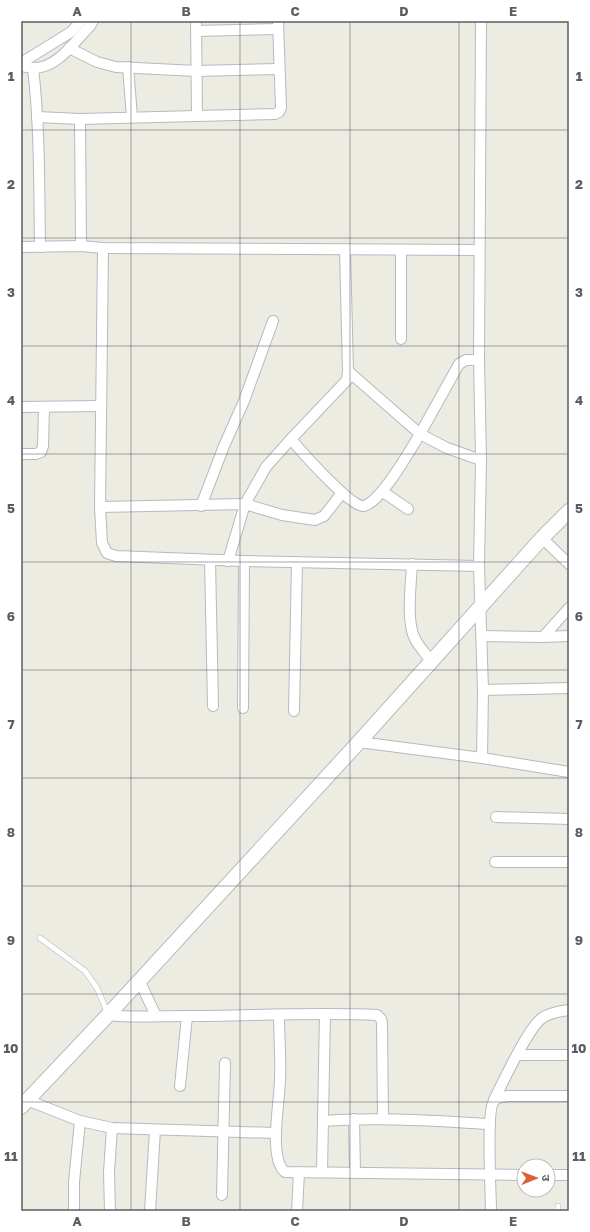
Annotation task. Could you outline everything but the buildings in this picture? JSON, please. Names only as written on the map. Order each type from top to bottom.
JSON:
[{"type":"street","points":[[21,64],[70,32],[81,21]]},
{"type":"street","points":[[21,64],[33,68],[40,68],[50,65],[69,48],[93,21]]},
{"type":"street","points":[[481,21],[479,250],[481,460],[479,566],[483,690],[482,758]]},
{"type":"street","points":[[37,117],[80,118],[197,116],[275,114],[279,112],[281,108],[278,25],[196,26],[197,116]]},
{"type":"street","points":[[69,48],[96,62],[106,65],[197,71],[279,69]]},
{"type":"street","points":[[128,67],[132,117]]},
{"type":"street","points":[[33,68],[37,117],[40,247]]},
{"type":"street","points":[[80,118],[81,246]]},
{"type":"street","points":[[21,247],[81,246],[103,248],[479,250]]},
{"type":"street","points":[[103,248],[100,507],[102,543],[107,553],[116,556],[228,561],[479,566]]},
{"type":"street","points":[[228,561],[245,504],[266,467],[344,384],[348,376],[345,250]]},
{"type":"street","points":[[401,250],[401,339]]},
{"type":"street","points":[[202,506],[224,446],[244,401],[273,321]]},
{"type":"street","points":[[291,439],[342,493],[356,504],[364,506],[373,501],[383,492],[420,434],[459,364],[466,360],[479,360]]},
{"type":"street","points":[[348,371],[420,434],[447,448],[481,460]]},
{"type":"street","points":[[21,407],[101,406]]},
{"type":"street","points":[[21,454],[36,454],[41,452],[43,446],[44,407]]},
{"type":"street","points":[[383,492],[408,509]]},
{"type":"street","points":[[100,507],[245,504],[282,514],[315,520],[324,516],[342,493]]},
{"type":"street","points":[[276,1133],[112,1128],[80,1121],[24,1104],[108,1015],[359,742],[542,538],[569,511]]},
{"type":"street","points":[[542,538],[569,564]]},
{"type":"street","points":[[210,560],[213,706]]},
{"type":"street","points":[[243,708],[244,561]]},
{"type":"street","points":[[294,711],[297,562]]},
{"type":"street","points":[[412,564],[410,618],[412,630],[415,639],[431,661]]},
{"type":"street","points":[[544,637],[569,608]]},
{"type":"street","points":[[482,636],[569,636]]},
{"type":"street","points":[[483,690],[569,688]]},
{"type":"street","points":[[359,742],[482,758],[569,772]]},
{"type":"street","points":[[496,817],[569,819]]},
{"type":"street","points":[[495,862],[569,862]]},
{"type":"street","points":[[139,980],[156,1016]]},
{"type":"street","points":[[491,1211],[490,1124],[494,1100],[528,1036],[541,1019],[549,1014],[569,1010]]},
{"type":"street","points":[[322,1172],[325,1014]]},
{"type":"street","points":[[108,1015],[376,1015],[381,1019],[383,1118]]},
{"type":"street","points":[[279,1015],[280,1081],[276,1133],[279,1165],[285,1172],[516,1175]]},
{"type":"street","points":[[180,1086],[187,1016]]},
{"type":"street","points":[[518,1055],[569,1055]]},
{"type":"street","points":[[222,1195],[225,1063]]},
{"type":"street","points":[[494,1100],[508,1096],[569,1096]]},
{"type":"street","points":[[323,1121],[383,1118],[490,1124]]},
{"type":"street","points":[[354,1119],[355,1172]]},
{"type":"street","points":[[74,1211],[74,1182],[80,1121]]},
{"type":"street","points":[[110,1211],[109,1172],[112,1128]]},
{"type":"street","points":[[150,1211],[155,1130]]},
{"type":"street","points":[[297,1211],[299,1172]]},
{"type":"street","points":[[556,1175],[569,1175]]},
{"type":"lane","points":[[40,938],[85,971],[97,988],[108,1015]]}]
